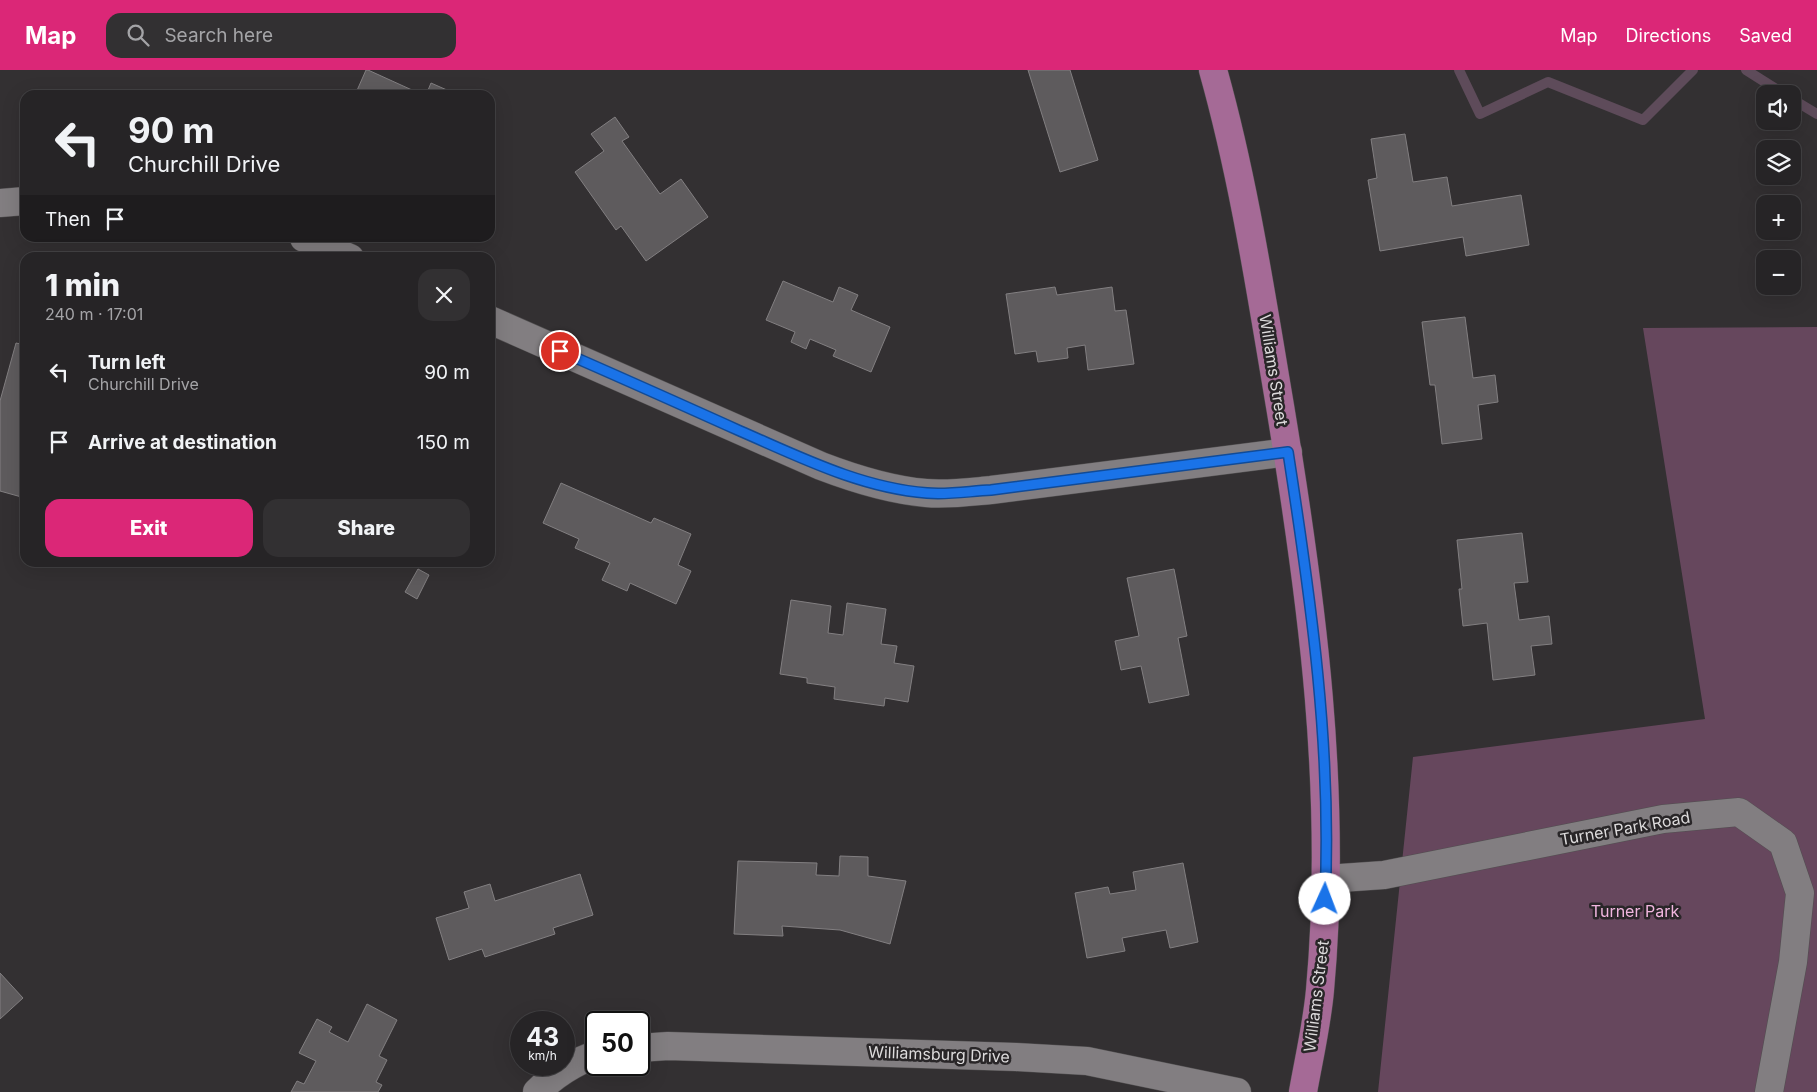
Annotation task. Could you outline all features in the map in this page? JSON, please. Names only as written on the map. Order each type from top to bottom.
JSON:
[{"type":"main road","name":"Williams Street","points":[[1212,70],[1243,200],[1263,300],[1311,609],[1322,716],[1325,770],[1326,879],[1320,992],[1303,1092]]},
{"type":"street","points":[[0,203],[20,201]]},
{"type":"street","points":[[313,242],[336,252]]},
{"type":"street","points":[[495,322],[821,466],[871,482],[908,490],[927,493],[948,493],[991,490],[1288,452]]},
{"type":"street","name":"Turner Park Road","points":[[1326,879],[1384,875],[1663,818],[1739,812],[1782,843],[1800,893],[1794,962],[1769,1092]]},
{"type":"street","name":"Williamsburg Drive","points":[[650,1047],[668,1046],[1006,1056],[1087,1061],[1236,1092]]},
{"type":"street","points":[[537,1092],[556,1076],[585,1060]]},
{"type":"green space","name":"Turner Park","points":[[1817,327],[1817,1092],[1378,1092],[1413,757],[1705,719],[1643,328]]},
{"type":"building","points":[[366,70],[368,70],[412,90],[357,90]]},
{"type":"building","points":[[1028,70],[1070,70],[1098,160],[1060,172]]},
{"type":"building","points":[[431,83],[447,90],[428,90]]},
{"type":"building","points":[[615,117],[629,137],[622,141],[660,194],[681,179],[708,217],[646,261],[621,226],[616,230],[575,172],[604,151],[591,134]]},
{"type":"building","points":[[1405,134],[1413,182],[1447,177],[1452,206],[1521,195],[1529,245],[1466,256],[1463,237],[1380,251],[1368,180],[1377,178],[1371,139]]},
{"type":"building","points":[[783,281],[833,302],[839,287],[858,295],[851,310],[890,327],[871,372],[833,356],[836,350],[810,339],[806,349],[791,342],[795,332],[766,320]]},
{"type":"building","points":[[1055,287],[1057,295],[1112,287],[1115,311],[1126,310],[1134,364],[1088,370],[1085,345],[1067,348],[1068,358],[1038,362],[1036,351],[1015,354],[1006,294]]},
{"type":"building","points":[[1465,317],[1473,378],[1495,375],[1498,402],[1478,405],[1482,439],[1442,444],[1435,385],[1430,385],[1422,322]]},
{"type":"building","points":[[16,343],[20,344],[20,497],[0,491],[0,401]]},
{"type":"building","points":[[561,483],[651,523],[654,518],[691,534],[678,565],[691,571],[676,604],[630,583],[627,591],[602,580],[610,563],[575,548],[579,539],[543,523]]},
{"type":"building","points":[[1522,533],[1528,582],[1514,583],[1519,620],[1549,616],[1552,644],[1531,646],[1535,675],[1493,680],[1487,623],[1463,626],[1459,589],[1462,589],[1457,540]]},
{"type":"building","points":[[418,569],[429,575],[417,599],[405,592]]},
{"type":"building","points":[[1174,569],[1187,636],[1178,638],[1189,695],[1149,703],[1141,666],[1121,670],[1115,641],[1139,636],[1127,578]]},
{"type":"building","points":[[791,600],[831,606],[828,633],[843,635],[847,603],[886,609],[881,644],[897,646],[894,663],[914,666],[908,702],[885,698],[884,706],[834,699],[835,687],[807,683],[807,678],[780,674]]},
{"type":"building","points":[[840,856],[868,857],[868,876],[906,881],[890,944],[840,930],[782,926],[783,936],[734,934],[738,861],[817,863],[816,875],[839,876]]},
{"type":"building","points":[[1183,863],[1198,942],[1170,948],[1166,930],[1122,938],[1125,951],[1087,958],[1075,893],[1108,887],[1110,894],[1136,890],[1133,872]]},
{"type":"building","points":[[580,874],[593,915],[553,928],[555,934],[485,957],[482,949],[449,960],[436,918],[469,908],[464,892],[490,884],[495,901]]},
{"type":"building","points":[[0,973],[23,998],[0,1019]]},
{"type":"building","points":[[367,1004],[397,1020],[379,1056],[387,1060],[376,1082],[382,1085],[378,1092],[291,1092],[297,1081],[304,1084],[316,1061],[299,1053],[317,1019],[332,1027],[329,1032],[348,1042]]},
{"type":"waterway","points":[[1459,70],[1480,114],[1548,82],[1643,120],[1693,70]]},
{"type":"waterway","points":[[1746,70],[1770,85]]},
{"type":"waterway","points":[[1801,104],[1817,114]]},
{"type":"route","points":[[560,351],[821,466],[854,478],[889,487],[927,493],[991,490],[1288,452],[1311,609],[1322,716],[1325,770],[1325,899]]}]
